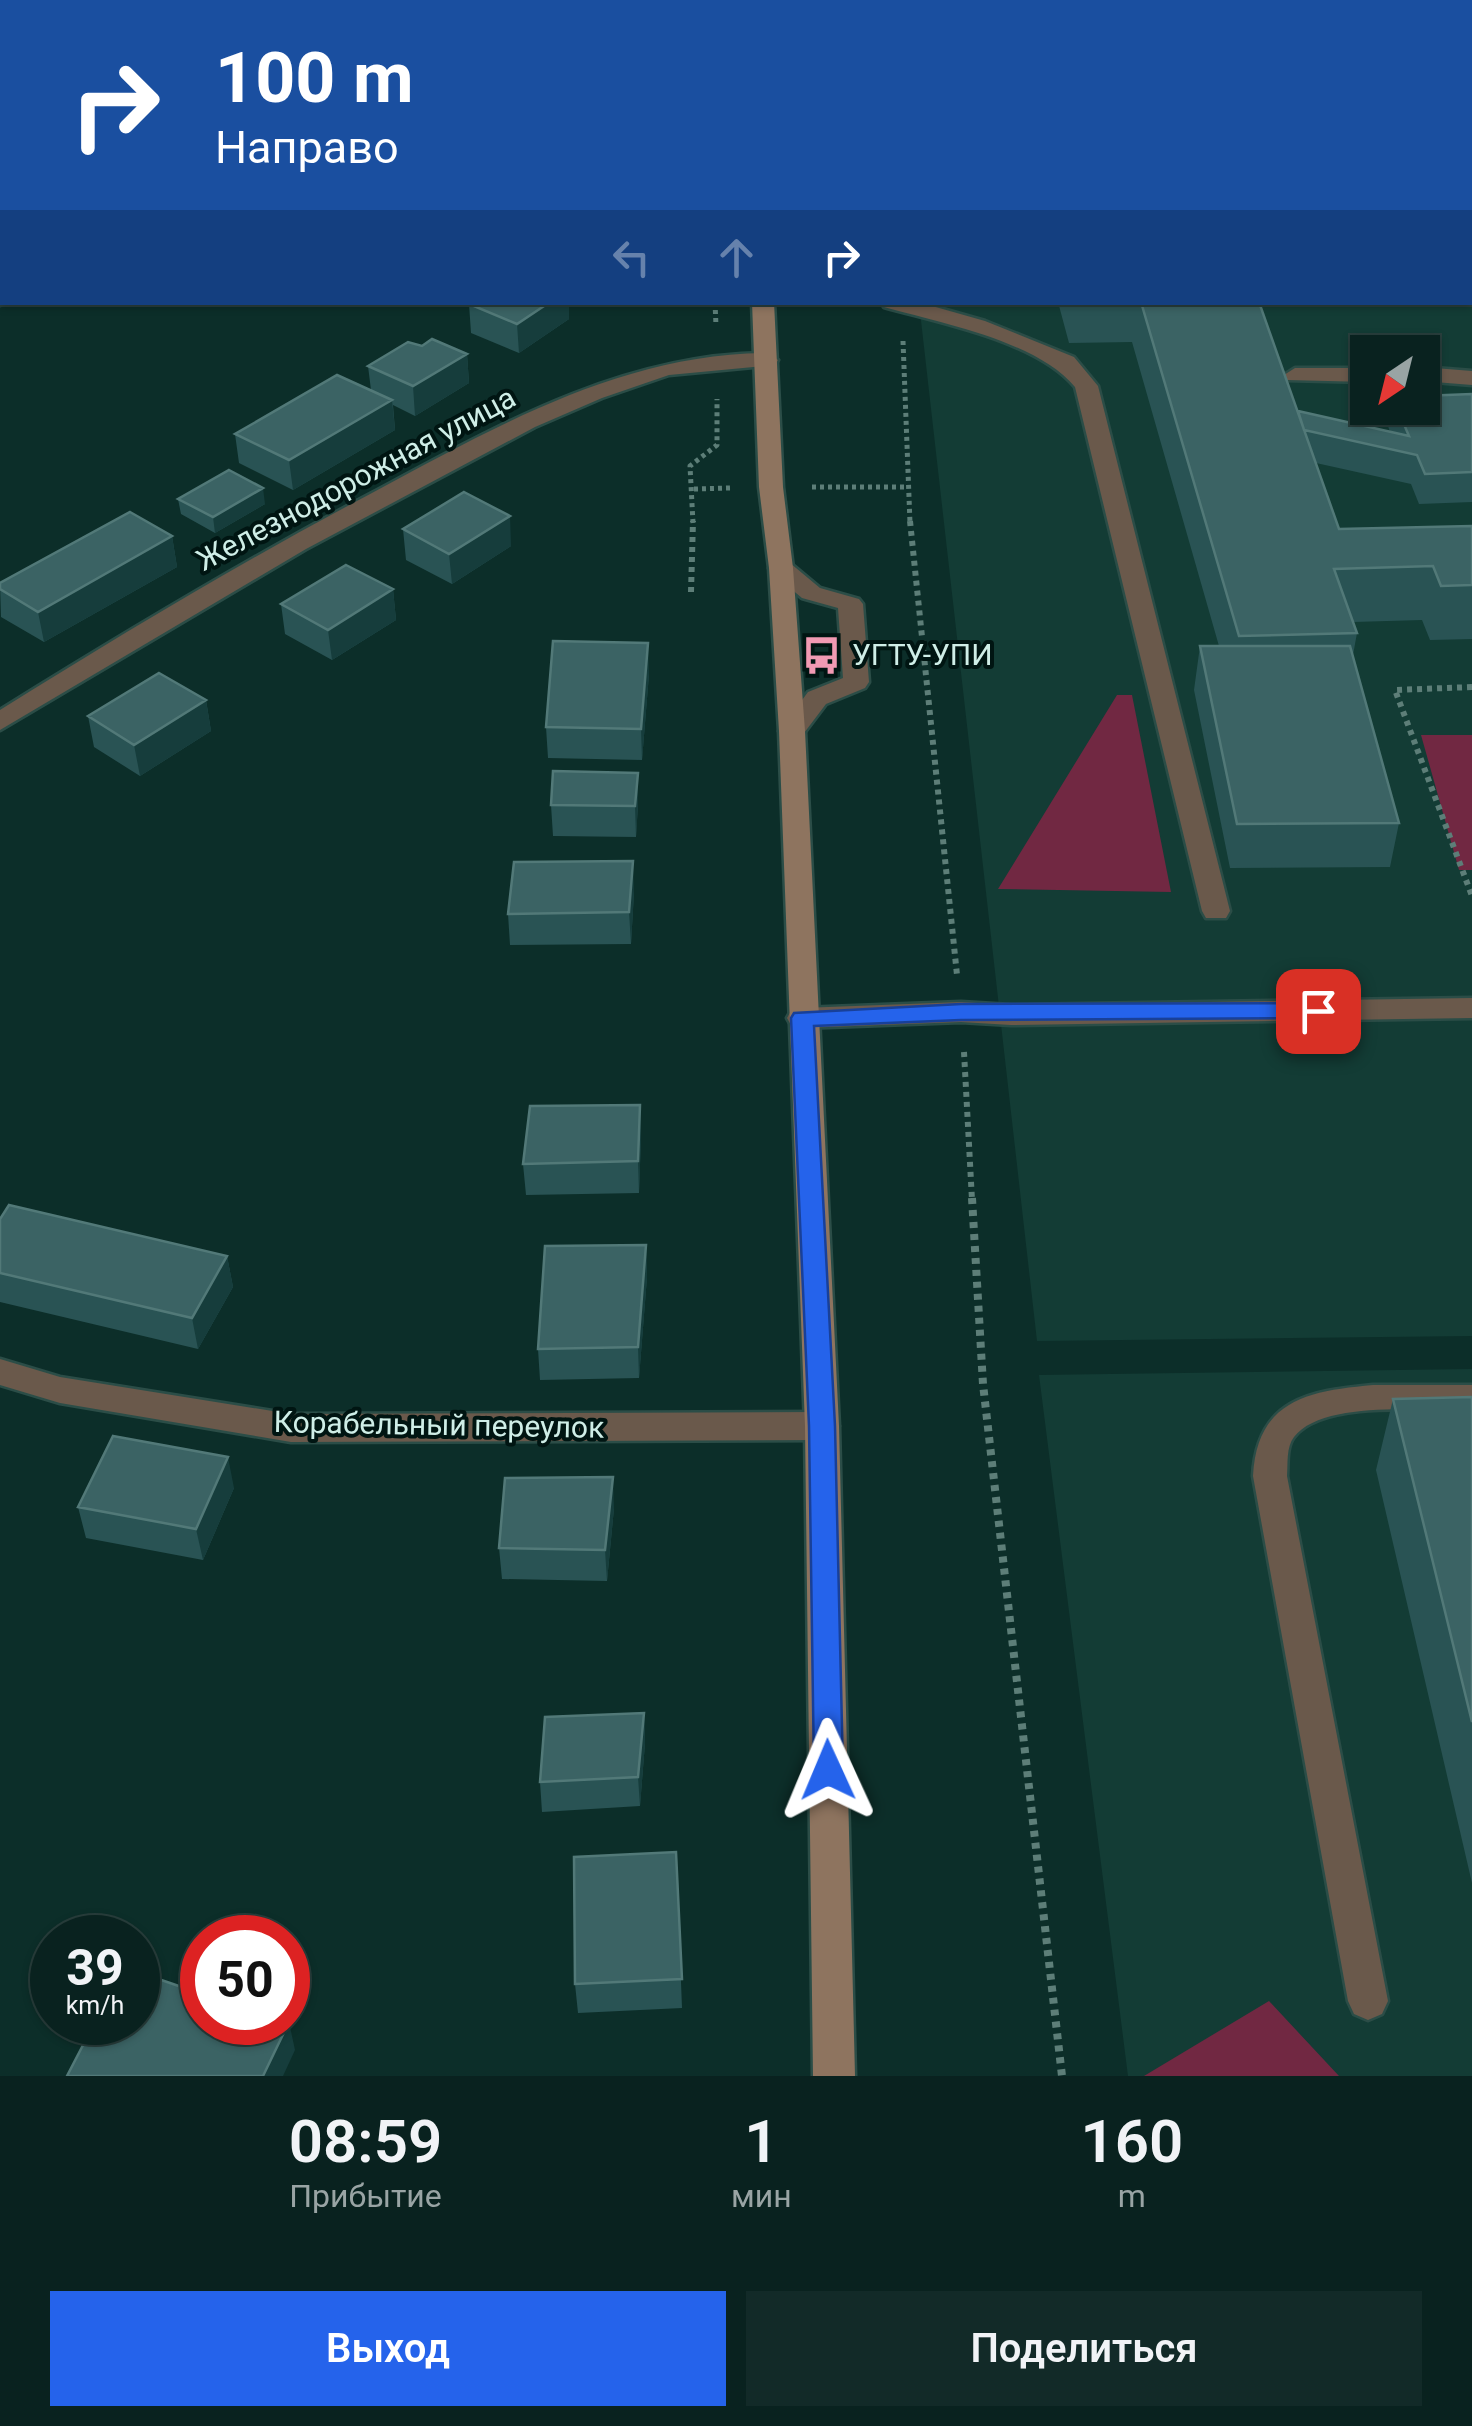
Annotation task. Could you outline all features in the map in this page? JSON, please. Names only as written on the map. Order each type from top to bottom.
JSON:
[{"type":"main road","points":[[764,305],[771,487],[781,568],[792,731],[822,1426],[834,2076]]},
{"type":"street","points":[[902,305],[977,326],[1066,362],[1086,386],[1216,911]]},
{"type":"street","name":"Железнодорожная улица","points":[[0,722],[161,620],[480,446],[611,388],[662,370],[716,360],[767,360]]},
{"type":"street","points":[[1295,375],[1350,374]]},
{"type":"street","points":[[1440,375],[1472,378]]},
{"type":"street","points":[[781,568],[811,593],[850,604],[854,640],[856,682],[817,698],[792,731]]},
{"type":"street","points":[[802,1018],[961,1012],[1011,1015],[1472,1008]]},
{"type":"street","name":"Корабельный переулок","points":[[0,1372],[60,1390],[291,1428],[822,1426]]},
{"type":"street","points":[[1368,2000],[1270,1476],[1272,1448],[1282,1426],[1310,1409],[1342,1401],[1472,1398]]},
{"type":"path","points":[[692,592],[694,489],[690,466],[717,445],[715,305]]},
{"type":"path","points":[[895,305],[907,379],[906,488],[961,1012],[984,1384],[1062,2076]]},
{"type":"path","points":[[1472,687],[1395,690],[1472,896]]},
{"type":"shaded area","points":[[919,305],[1472,305],[1472,1336],[1037,1341]]},
{"type":"shaded area","points":[[1117,695],[1132,695],[1171,892],[998,889]]},
{"type":"shaded area","points":[[1421,735],[1472,735],[1472,870],[1459,870]]},
{"type":"shaded area","points":[[1472,1369],[1472,2076],[1128,2076],[1039,1375]]},
{"type":"shaded area","points":[[1269,2001],[1339,2076],[1144,2076]]},
{"type":"building","points":[[471,305],[546,305],[517,324]]},
{"type":"building","points":[[1142,305],[1260,305],[1339,529],[1472,526],[1472,585],[1441,586],[1433,566],[1334,569],[1357,633],[1239,636]]},
{"type":"building","points":[[432,339],[467,354],[413,386],[368,366],[408,342],[422,346]]},
{"type":"building","points":[[337,375],[392,400],[289,460],[235,434]]},
{"type":"building","points":[[1472,394],[1472,472],[1425,474],[1417,455],[1304,430],[1298,411],[1409,436],[1404,425],[1440,425],[1440,395]]},
{"type":"building","points":[[229,470],[263,488],[213,517],[178,499]]},
{"type":"building","points":[[464,492],[510,516],[449,554],[403,529]]},
{"type":"building","points":[[130,512],[172,536],[38,612],[0,589],[0,583]]},
{"type":"building","points":[[346,565],[393,589],[328,630],[281,604]]},
{"type":"building","points":[[553,641],[648,643],[641,729],[546,727]]},
{"type":"building","points":[[1200,646],[1350,646],[1399,823],[1237,824]]},
{"type":"building","points":[[159,673],[206,700],[134,745],[88,716]]},
{"type":"building","points":[[553,771],[638,773],[635,806],[551,805]]},
{"type":"building","points":[[633,861],[629,912],[508,914],[514,862]]},
{"type":"building","points":[[640,1105],[638,1161],[523,1164],[530,1106]]},
{"type":"building","points":[[9,1205],[227,1256],[192,1318],[0,1273],[0,1219]]},
{"type":"building","points":[[646,1245],[638,1347],[538,1349],[545,1246]]},
{"type":"building","points":[[1472,1397],[1472,1722],[1393,1399]]},
{"type":"building","points":[[113,1436],[228,1457],[196,1529],[78,1507]]},
{"type":"building","points":[[613,1477],[605,1550],[499,1548],[505,1478]]},
{"type":"building","points":[[644,1713],[638,1777],[540,1782],[545,1717]]},
{"type":"building","points":[[676,1852],[682,1979],[575,1984],[574,1857]]},
{"type":"building","points":[[160,1980],[180,1986],[180,2045],[278,2045],[263,2076],[67,2076],[83,2045],[160,2045]]},
{"type":"place","name":"УГТУ-УПИ","points":[[822,655]]},
{"type":"route","points":[[828,1770],[822,1426],[802,1018],[961,1012],[1011,1015],[1318,1011]]}]
